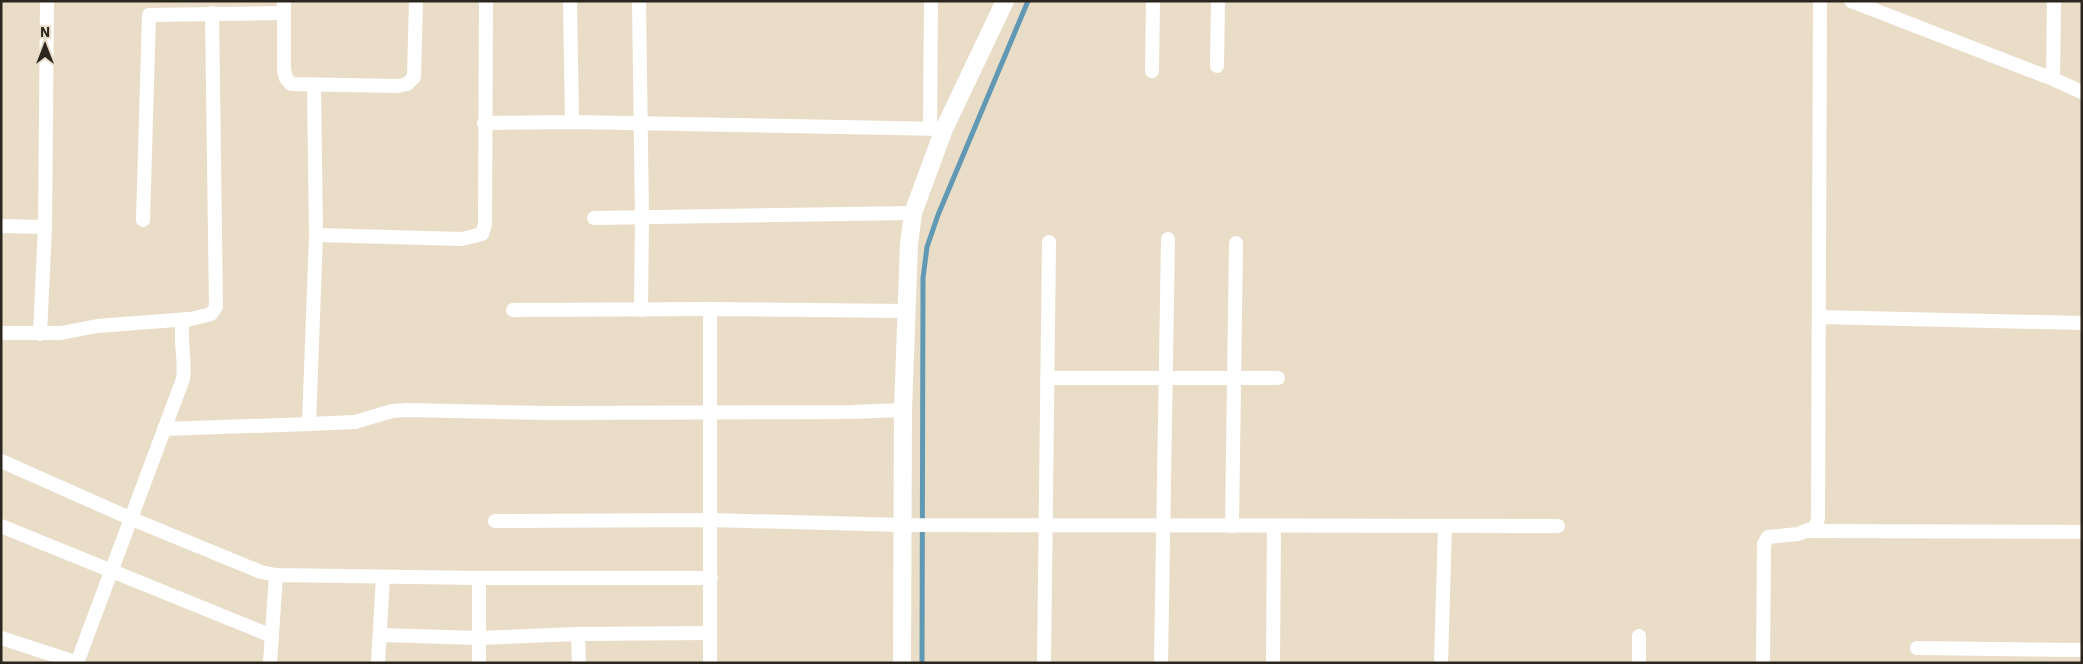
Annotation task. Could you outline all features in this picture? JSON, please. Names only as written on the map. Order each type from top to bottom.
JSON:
[{"type":"street","points":[[40,334],[45,228],[47,1]]},
{"type":"street","points":[[143,220],[149,8],[212,13],[283,7],[284,70],[286,78],[291,84],[314,86],[398,86],[407,84],[414,77],[416,1]]},
{"type":"street","points":[[316,235],[462,239],[482,234],[485,224],[486,1]]},
{"type":"street","points":[[570,1],[572,122]]},
{"type":"street","points":[[639,1],[642,217],[641,310]]},
{"type":"street","points":[[931,1],[937,128]]},
{"type":"street","points":[[902,663],[903,410],[909,244],[913,213],[937,128],[1005,1]]},
{"type":"street","points":[[1152,71],[1153,1]]},
{"type":"street","points":[[1217,66],[1218,1]]},
{"type":"street","points":[[1810,531],[1816,527],[1818,518],[1820,1]]},
{"type":"street","points":[[1851,1],[2082,92]]},
{"type":"street","points":[[2053,79],[2054,1]]},
{"type":"street","points":[[1,333],[40,334],[124,323],[188,318],[211,314],[216,307],[212,13]]},
{"type":"street","points":[[309,424],[316,235],[314,86]]},
{"type":"street","points":[[484,124],[572,122],[937,128]]},
{"type":"street","points":[[594,218],[913,213]]},
{"type":"street","points":[[1,226],[45,228]]},
{"type":"street","points":[[1161,663],[1168,239]]},
{"type":"street","points":[[1044,663],[1049,242]]},
{"type":"street","points":[[1232,526],[1236,243]]},
{"type":"street","points":[[513,310],[710,309],[906,311]]},
{"type":"street","points":[[710,309],[710,663]]},
{"type":"street","points":[[1819,317],[2082,323]]},
{"type":"street","points":[[1,638],[77,663],[183,379],[182,328],[183,321],[188,318]]},
{"type":"street","points":[[1047,378],[1166,380],[1278,378]]},
{"type":"street","points":[[164,429],[355,422],[392,411],[407,410],[549,413],[852,412],[903,410]]},
{"type":"street","points":[[1,461],[132,519],[261,572],[276,575],[479,578],[711,578]]},
{"type":"street","points":[[495,521],[710,520],[903,525],[1558,526]]},
{"type":"street","points":[[1,526],[272,636]]},
{"type":"street","points":[[1273,663],[1274,526]]},
{"type":"street","points":[[1441,663],[1445,526]]},
{"type":"street","points":[[1763,663],[1764,544],[1768,537],[1810,531],[2082,532]]},
{"type":"street","points":[[270,663],[276,575]]},
{"type":"street","points":[[378,663],[383,577]]},
{"type":"street","points":[[479,578],[479,663]]},
{"type":"street","points":[[380,636],[479,638],[578,634],[710,633]]},
{"type":"street","points":[[578,634],[579,663]]},
{"type":"street","points":[[1639,636],[1639,663]]},
{"type":"street","points":[[1917,648],[2082,650]]},
{"type":"waterway","points":[[922,663],[923,278],[927,247],[938,215],[1028,1]]}]
